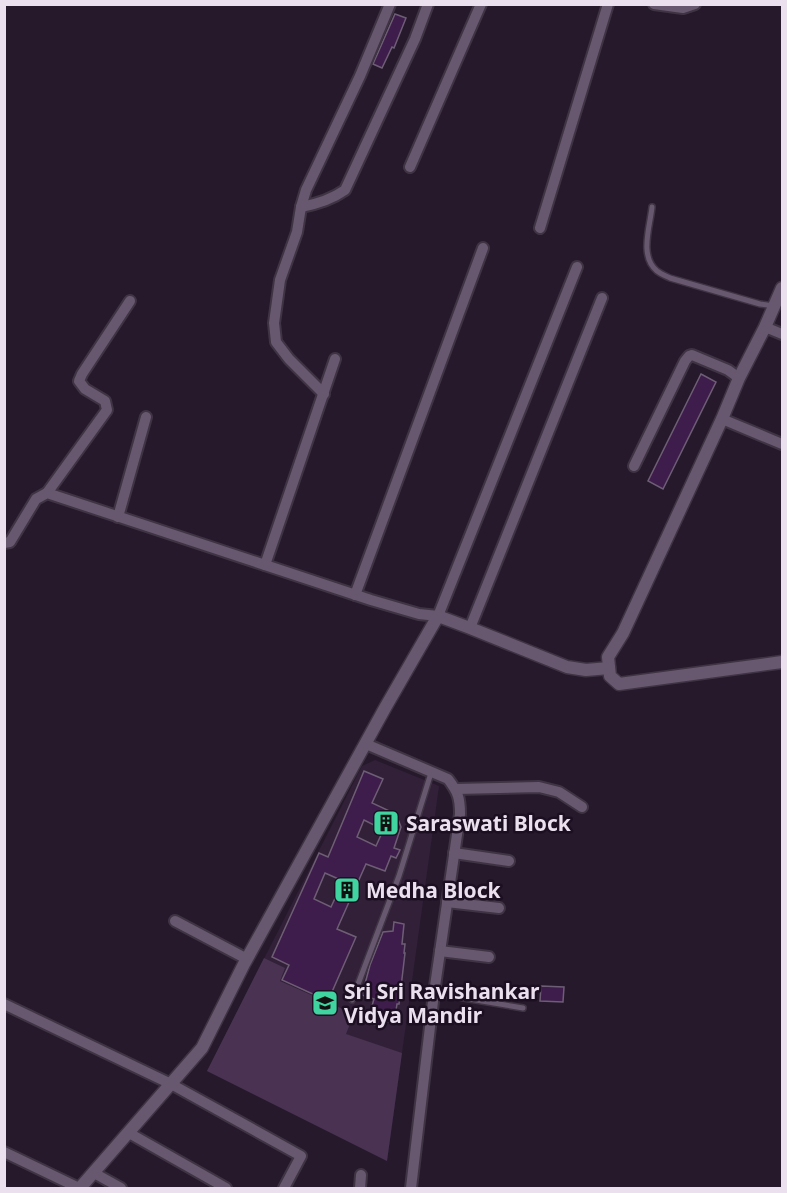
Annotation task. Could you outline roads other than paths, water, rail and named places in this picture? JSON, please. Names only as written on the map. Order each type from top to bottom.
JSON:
[{"type":"street","points":[[324,394],[289,359],[276,342],[274,323],[280,280],[297,232],[306,190],[360,76],[390,4]]},
{"type":"street","points":[[301,207],[335,198],[345,190],[415,39],[428,4]]},
{"type":"street","points":[[410,167],[481,4]]},
{"type":"street","points":[[540,228],[608,4]]},
{"type":"street","points":[[654,4],[683,8],[695,4]]},
{"type":"street","points":[[355,595],[483,248]]},
{"type":"street","points":[[4,1152],[80,1188],[202,1048],[247,959],[438,616],[578,267]]},
{"type":"street","points":[[783,288],[739,378],[622,633],[608,657],[610,676],[619,684],[783,662]]},
{"type":"street","points":[[470,628],[602,298]]},
{"type":"street","points":[[4,543],[10,542],[36,499],[47,493],[107,410],[105,401],[85,389],[79,381],[130,301]]},
{"type":"street","points":[[765,327],[783,334]]},
{"type":"street","points":[[634,466],[689,356],[692,355],[728,370],[739,378]]},
{"type":"street","points":[[265,565],[335,359]]},
{"type":"street","points":[[118,517],[146,417]]},
{"type":"street","points":[[722,419],[783,444]]},
{"type":"street","points":[[47,493],[355,595],[419,614],[438,616],[567,667],[586,670],[609,668]]},
{"type":"street","points":[[366,744],[448,779],[456,789],[459,799],[460,814],[434,993],[411,1188]]},
{"type":"street","points":[[456,789],[539,788],[559,792],[582,807]]},
{"type":"street","points":[[454,853],[509,861]]},
{"type":"street","points":[[447,902],[499,908]]},
{"type":"street","points":[[175,921],[247,959]]},
{"type":"street","points":[[440,951],[489,957]]},
{"type":"street","points":[[4,1004],[171,1084],[301,1156],[284,1188]]},
{"type":"street","points":[[129,1133],[226,1188]]},
{"type":"street","points":[[94,1173],[121,1188]]},
{"type":"street","points":[[360,1188],[361,1175]]},
{"type":"lane","points":[[652,207],[646,251],[656,270],[670,278],[774,306]]},
{"type":"lane","points":[[352,1000],[399,876],[431,772]]},
{"type":"lane","points":[[434,993],[523,1008]]},
{"type":"place","name":"Saraswati Block","points":[[386,823]]},
{"type":"place","name":"Medha Block","points":[[347,890]]},
{"type":"place","name":"Sri Sri Ravishankar Vidya Mandir","points":[[325,1003]]}]
